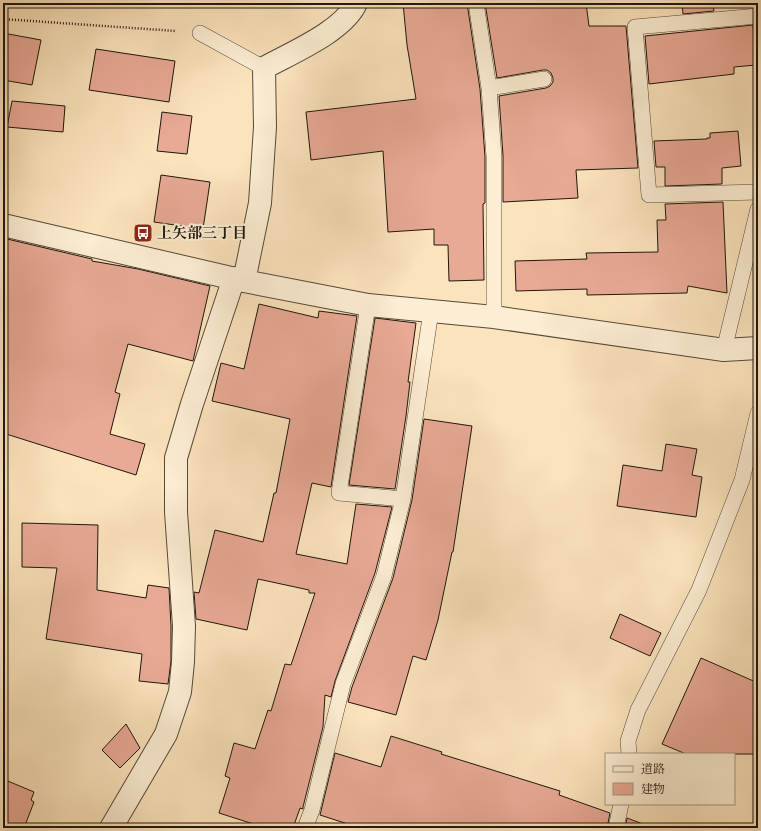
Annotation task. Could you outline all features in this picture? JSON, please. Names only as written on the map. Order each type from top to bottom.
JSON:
[{"type":"street","points":[[111,828],[166,734],[180,692],[184,626],[176,512],[176,458],[192,404],[239,279],[260,203],[265,127],[264,68],[333,30],[352,11],[356,3]]},
{"type":"street","points":[[3,224],[239,279],[368,305],[494,317],[724,350],[758,348]]},
{"type":"lane","points":[[476,3],[489,88],[494,157],[494,317]]},
{"type":"lane","points":[[757,3],[758,15],[635,26],[649,195],[758,192]]},
{"type":"lane","points":[[200,33],[264,68]]},
{"type":"lane","points":[[489,88],[544,79]]},
{"type":"lane","points":[[724,350],[758,209]]},
{"type":"lane","points":[[368,305],[339,493],[403,499]]},
{"type":"lane","points":[[305,828],[312,810],[343,684],[384,576],[403,499],[431,310]]},
{"type":"lane","points":[[629,753],[628,741],[638,710],[699,590],[742,480],[758,413]]},
{"type":"lane","points":[[616,828],[621,805]]},
{"type":"path","points":[[3,19],[200,33]]},
{"type":"building","points":[[403,3],[467,3],[480,89],[485,157],[485,203],[483,204],[484,280],[449,281],[448,245],[434,245],[434,229],[388,232],[383,151],[311,160],[306,112],[416,99],[407,45]]},
{"type":"building","points":[[485,3],[586,3],[589,26],[626,26],[638,168],[576,170],[578,198],[503,202],[503,156],[499,96],[546,88],[553,82],[553,78],[551,73],[547,70],[543,70],[497,78]]},
{"type":"building","points":[[682,3],[713,3],[714,11],[683,14]]},
{"type":"building","points":[[753,25],[756,65],[734,67],[734,74],[649,84],[645,36]]},
{"type":"building","points":[[3,33],[41,40],[32,85],[3,80]]},
{"type":"building","points":[[96,49],[175,61],[169,102],[89,90]]},
{"type":"building","points":[[12,101],[65,106],[63,132],[7,127]]},
{"type":"building","points":[[162,112],[192,116],[187,154],[157,151]]},
{"type":"building","points":[[738,131],[741,166],[722,168],[722,184],[665,186],[665,167],[656,167],[654,141],[707,139],[710,138],[710,133]]},
{"type":"building","points":[[161,175],[210,182],[203,229],[154,222]]},
{"type":"building","points":[[723,202],[727,293],[688,286],[687,293],[587,295],[587,289],[516,291],[515,261],[587,259],[586,253],[658,252],[657,220],[666,220],[665,204]]},
{"type":"building","points":[[3,238],[92,259],[92,261],[138,269],[210,286],[193,361],[128,344],[115,392],[120,394],[110,434],[145,444],[136,475],[3,433]]},
{"type":"building","points":[[259,304],[318,318],[319,311],[357,316],[331,487],[312,483],[296,554],[347,564],[356,504],[392,507],[375,573],[335,681],[331,697],[325,695],[323,727],[303,809],[300,808],[293,828],[266,828],[219,813],[230,778],[225,776],[234,743],[255,749],[268,710],[271,711],[285,664],[291,665],[315,593],[309,593],[309,590],[258,579],[247,630],[196,619],[194,592],[199,593],[215,530],[263,542],[274,493],[276,493],[290,419],[212,401],[221,363],[244,369]]},
{"type":"building","points":[[375,318],[416,323],[408,382],[410,382],[406,416],[395,489],[349,485]]},
{"type":"building","points":[[424,419],[472,426],[453,552],[438,620],[426,660],[413,656],[396,715],[348,702],[352,687],[393,578],[412,500]]},
{"type":"building","points":[[666,444],[697,449],[692,475],[702,477],[696,517],[617,506],[623,465],[662,471]]},
{"type":"building","points":[[22,523],[98,525],[97,590],[146,598],[148,585],[169,588],[171,661],[168,684],[139,681],[142,654],[46,639],[57,568],[22,567]]},
{"type":"building","points":[[620,614],[661,633],[650,656],[610,638]]},
{"type":"building","points":[[701,658],[758,683],[758,754],[684,753],[662,744]]},
{"type":"building","points":[[126,724],[140,748],[120,768],[102,750]]},
{"type":"building","points":[[391,736],[442,752],[441,754],[560,791],[559,795],[610,813],[607,828],[360,828],[320,815],[335,753],[381,767]]},
{"type":"building","points":[[3,779],[34,792],[31,800],[34,802],[24,828],[3,828]]},
{"type":"building","points":[[627,818],[643,824],[642,828],[625,828]]},
{"type":"place","name":"上矢部三丁目","points":[[143,233]]}]
